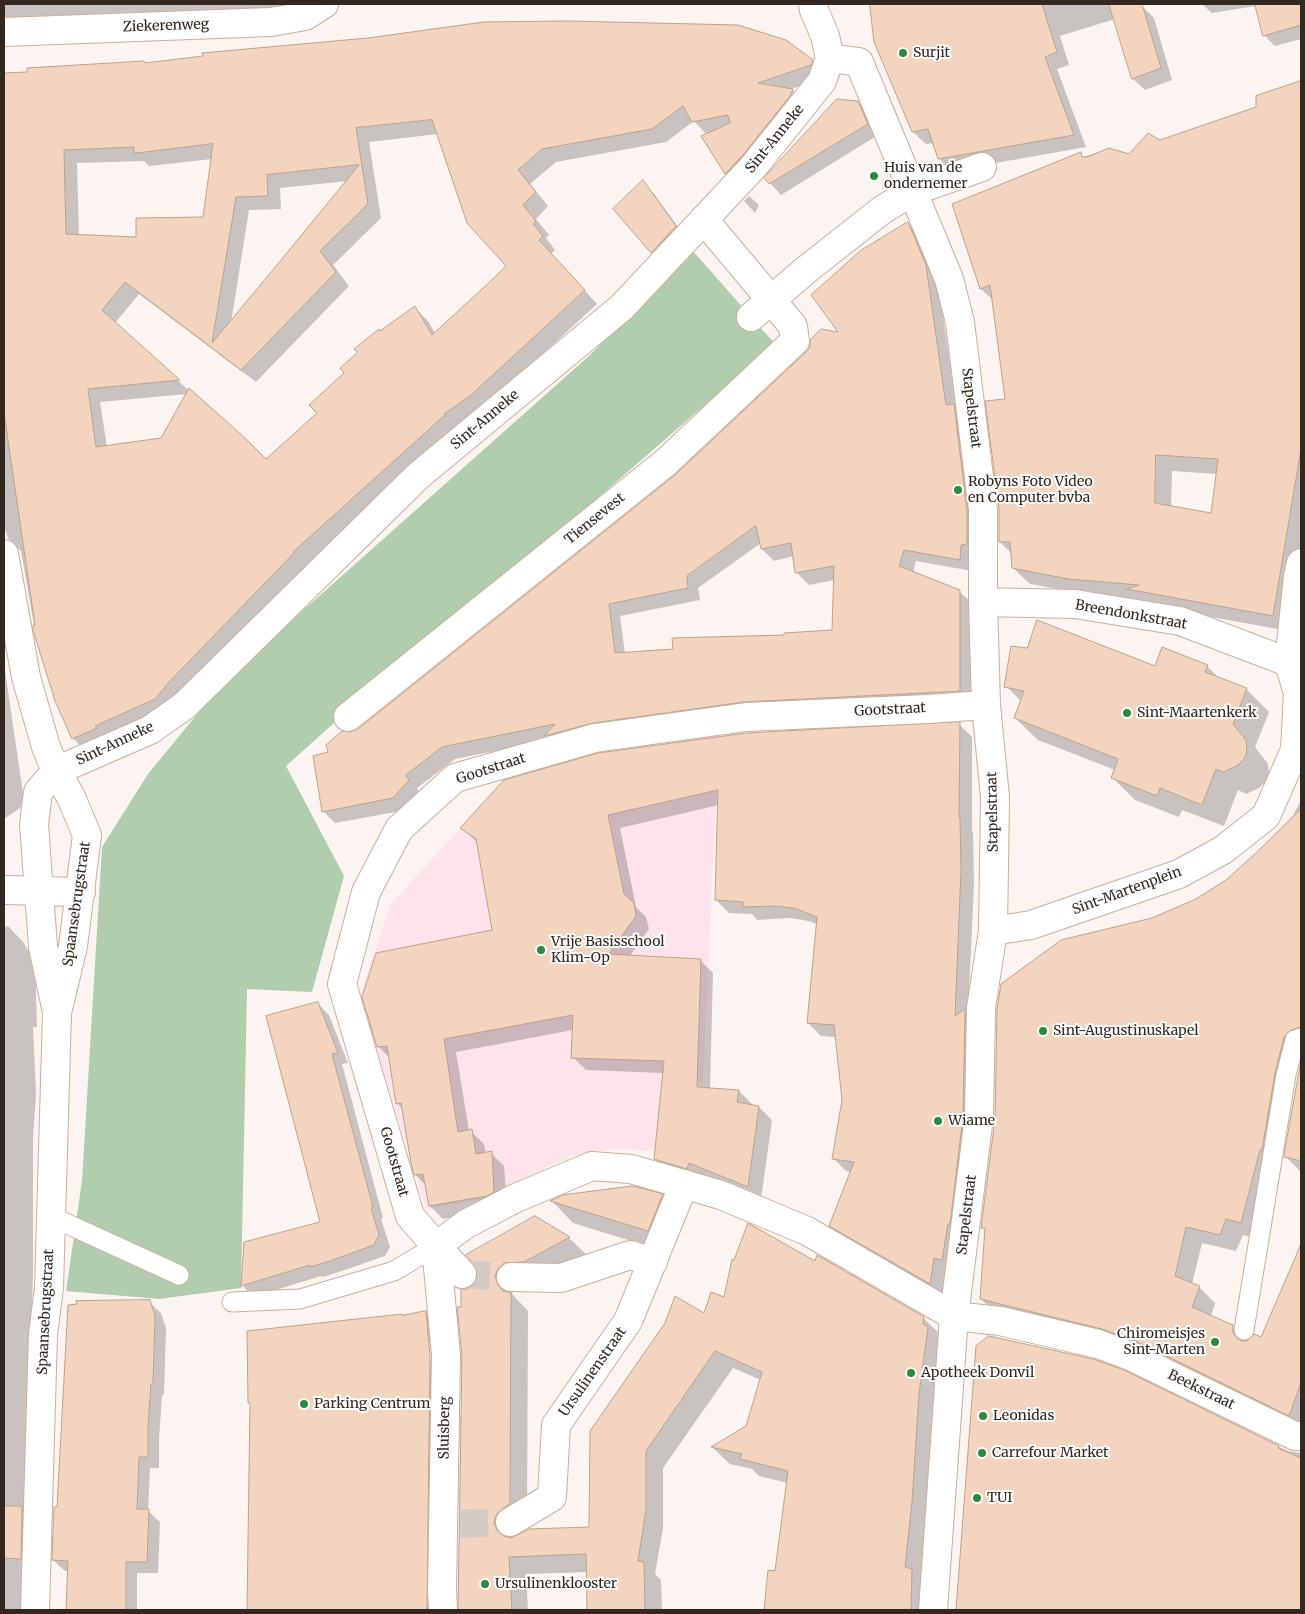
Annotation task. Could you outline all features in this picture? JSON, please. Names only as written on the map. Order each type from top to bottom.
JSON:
[{"type":"street","name":"Ziekerenweg","points":[[4,32],[271,22],[305,16],[324,4]]},
{"type":"street","points":[[814,4],[814,10],[825,36],[830,58]]},
{"type":"street","name":"Stapelstraat","points":[[830,58],[859,62],[949,279],[960,322],[984,510],[982,602],[986,704],[995,797],[993,931],[981,1008],[979,1117],[954,1316],[933,1610]]},
{"type":"street","name":"Sint-Anneke","points":[[56,771],[150,730],[184,706],[418,476],[622,307],[754,166],[822,82],[830,58]]},
{"type":"street","points":[[761,309],[806,270],[882,210],[913,191],[982,167]]},
{"type":"street","name":"Tiensevest","points":[[348,716],[666,463],[795,341],[793,326],[761,309],[704,220]]},
{"type":"street","name":"Spaansebrugstraat","points":[[4,554],[26,677],[46,748],[87,835],[73,946],[57,1013],[49,1288],[43,1344],[36,1610]]},
{"type":"street","points":[[1295,665],[1298,576],[1301,563]]},
{"type":"street","name":"Breendonkstraat","points":[[982,602],[1076,604],[1180,621],[1295,665]]},
{"type":"street","name":"Sint-Martenplein","points":[[993,931],[1031,925],[1179,874],[1222,850],[1266,816],[1295,750],[1298,693],[1295,665]]},
{"type":"street","name":"Gootstraat","points":[[436,1246],[410,1216],[342,984],[366,892],[399,829],[455,778],[595,738],[746,717],[928,709],[986,704]]},
{"type":"street","name":"Spaansebrugstraat","points":[[56,771],[38,792],[34,824],[43,947],[57,1013]]},
{"type":"street","points":[[4,890],[81,892]]},
{"type":"street","points":[[462,1274],[436,1246],[466,1224],[516,1198],[592,1166],[631,1169],[721,1195],[807,1231],[954,1316]]},
{"type":"street","name":"Ursulinenstraat","points":[[510,1522],[552,1497],[556,1425],[628,1321],[684,1184]]},
{"type":"street","name":"Sluisberg","points":[[436,1246],[446,1355],[451,1525],[443,1610]]},
{"type":"street","points":[[511,1277],[561,1278],[630,1255],[652,1262]]},
{"type":"street","name":"Beekstraat","points":[[954,1316],[1000,1321],[1098,1344],[1130,1356],[1295,1436],[1301,1436]]},
{"type":"lane","points":[[1244,1330],[1286,1075],[1296,1040],[1301,1038]]},
{"type":"lane","points":[[50,1216],[179,1275]]},
{"type":"lane","points":[[232,1302],[300,1299],[394,1270],[436,1246]]},
{"type":"shaded area","name":"Vrije Basisschool Klim-Op","points":[[719,732],[703,1083],[663,1078],[654,1151],[612,1149],[572,1156],[477,1200],[426,1209],[360,995],[390,905],[497,788]]},
{"type":"green space","points":[[692,250],[775,344],[426,647],[353,706],[286,766],[344,876],[312,992],[247,989],[241,1288],[159,1299],[66,1291],[82,1181],[102,847],[148,774],[226,679],[590,355]]},
{"type":"building","points":[[870,4],[1042,4],[1057,52],[1045,57],[1074,135],[938,159],[928,129],[912,132],[874,42]]},
{"type":"building","points":[[1109,4],[1142,4],[1161,68],[1132,79]]},
{"type":"building","points":[[1255,4],[1301,4],[1301,25],[1263,36]]},
{"type":"building","points":[[568,21],[738,25],[786,40],[813,60],[811,65],[758,83],[793,89],[790,96],[742,156],[725,174],[701,136],[730,123],[728,115],[692,122],[683,106],[652,129],[542,149],[518,170],[536,192],[523,205],[536,221],[533,224],[543,236],[539,240],[585,290],[470,396],[444,414],[293,552],[155,699],[95,726],[97,728],[72,739],[55,701],[33,630],[33,625],[35,625],[4,413],[4,73],[27,72],[27,68],[144,61],[145,63],[203,56],[202,53],[368,38],[484,22]],"holes":[[[432,120],[467,223],[506,266],[432,335],[415,306],[380,331],[379,329],[354,349],[358,352],[340,368],[344,373],[309,405],[317,413],[266,459],[189,388],[161,438],[96,447],[88,389],[180,380],[102,310],[125,282],[241,370],[336,272],[320,251],[368,204],[356,128]],[[213,144],[203,217],[136,218],[136,237],[66,234],[64,150],[134,147],[134,153]],[[359,165],[212,343],[236,197],[268,196],[267,175]]]},
{"type":"building","points":[[1301,81],[1301,449],[1273,616],[1127,589],[1139,585],[1068,579],[1012,568],[1010,542],[999,542],[999,508],[985,401],[1005,399],[990,285],[980,289],[952,204],[1081,152],[1082,157],[1087,157],[1109,148],[1129,154],[1148,133],[1160,140],[1256,107],[1256,96]],"holes":[[[1156,455],[1218,459],[1211,513],[1155,503]]]},
{"type":"building","points":[[837,99],[858,101],[868,124],[769,184],[764,178]]},
{"type":"building","points":[[643,180],[676,226],[651,253],[613,209]]},
{"type":"building","points":[[908,222],[926,265],[946,405],[954,404],[967,511],[967,544],[961,545],[960,560],[904,550],[899,566],[960,590],[960,691],[744,702],[593,723],[544,736],[555,724],[442,747],[406,775],[409,780],[393,798],[322,812],[313,756],[328,752],[326,745],[342,731],[350,732],[358,729],[675,475],[806,352],[810,347],[810,340],[821,329],[838,332],[811,295],[860,251]],"holes":[[[756,526],[761,549],[791,543],[795,573],[834,566],[832,630],[784,633],[784,635],[672,638],[673,649],[615,653],[609,604],[688,588],[687,576]]]},
{"type":"building","name":"Sint-Maartenkerk","points":[[1037,620],[1155,666],[1162,647],[1208,665],[1205,672],[1247,688],[1233,724],[1246,740],[1247,751],[1245,758],[1237,766],[1223,772],[1216,769],[1202,805],[1160,788],[1157,796],[1111,778],[1118,759],[1014,718],[1024,691],[1004,687],[1011,646],[1027,648]]},
{"type":"building","points":[[960,722],[959,818],[961,870],[955,1016],[965,1009],[963,1116],[950,1224],[948,1224],[942,1260],[934,1258],[930,1284],[829,1226],[854,1162],[832,1159],[842,1100],[834,1025],[807,1023],[817,917],[794,908],[776,906],[743,907],[743,902],[715,900],[718,790],[608,815],[624,894],[634,903],[636,916],[609,954],[701,959],[697,1087],[739,1090],[737,1102],[759,1106],[748,1187],[689,1163],[687,1169],[654,1159],[664,1061],[571,1058],[573,1015],[444,1039],[458,1132],[472,1129],[476,1154],[492,1151],[494,1192],[487,1196],[429,1206],[423,1174],[414,1175],[401,1103],[396,1104],[387,1046],[377,1047],[362,997],[376,953],[492,930],[476,839],[460,828],[504,780],[598,753],[747,733]]},
{"type":"building","points":[[1301,809],[1301,1027],[1291,1030],[1284,1037],[1275,1073],[1262,1150],[1260,1150],[1241,1223],[1226,1219],[1220,1235],[1186,1227],[1175,1276],[1200,1286],[1192,1307],[1233,1325],[1233,1333],[1237,1338],[1247,1341],[1254,1334],[1261,1337],[1301,1244],[1301,1383],[1289,1416],[1136,1341],[1102,1329],[980,1299],[985,1228],[981,1228],[995,1119],[997,1009],[1001,984],[1061,940],[1152,918],[1196,899],[1226,880]]},
{"type":"building","points":[[318,1002],[338,1053],[332,1054],[379,1235],[374,1245],[330,1261],[310,1267],[310,1265],[241,1286],[244,1242],[320,1222],[266,1016]]},
{"type":"building","points":[[1301,1061],[1301,1161],[1284,1157]]},
{"type":"building","points":[[633,1186],[663,1194],[648,1231],[550,1201],[563,1195]]},
{"type":"building","points":[[535,1216],[570,1237],[524,1262],[504,1263],[498,1269],[495,1276],[498,1285],[503,1291],[511,1293],[510,1504],[496,1515],[494,1523],[497,1530],[503,1536],[511,1538],[529,1529],[589,1527],[590,1431],[665,1323],[675,1296],[704,1313],[711,1292],[724,1297],[732,1259],[734,1260],[748,1223],[815,1261],[817,1255],[924,1317],[923,1324],[928,1327],[919,1394],[912,1502],[905,1567],[912,1569],[911,1610],[764,1610],[768,1570],[775,1571],[788,1471],[740,1459],[742,1454],[711,1447],[746,1426],[762,1372],[715,1351],[646,1451],[646,1510],[638,1561],[644,1562],[645,1610],[587,1610],[586,1554],[509,1557],[512,1610],[458,1610],[462,1355],[457,1307],[461,1307],[461,1289],[466,1289],[473,1285],[477,1279],[477,1271],[466,1255]]},
{"type":"building","points":[[150,1300],[155,1316],[153,1384],[151,1384],[148,1426],[148,1457],[139,1457],[137,1509],[149,1509],[147,1562],[126,1562],[126,1610],[66,1610],[68,1561],[52,1560],[54,1507],[57,1507],[68,1305],[77,1304],[76,1301]]},
{"type":"building","points":[[426,1311],[430,1356],[427,1610],[247,1610],[250,1403],[248,1403],[247,1331]]},
{"type":"building","points":[[989,1336],[1093,1359],[1124,1370],[1301,1458],[1301,1610],[956,1610],[976,1346]]},
{"type":"building","points":[[4,1506],[22,1506],[21,1559],[4,1558]]},
{"type":"tunnel","points":[[462,1274],[511,1277]]},
{"type":"tunnel","points":[[460,1524],[510,1522]]},
{"type":"place","name":"Surjit","points":[[903,53]]},
{"type":"place","name":"Huis van de ondernemer","points":[[874,176]]},
{"type":"place","name":"Robyns Foto Video en Computer bvba","points":[[958,490]]},
{"type":"place","name":"Sint-Maartenkerk","points":[[1127,713]]},
{"type":"place","name":"Vrije Basisschool Klim-Op","points":[[541,950]]},
{"type":"place","name":"Sint-Augustinuskapel","points":[[1043,1031]]},
{"type":"place","name":"Wiame","points":[[938,1121]]},
{"type":"place","name":"Chiromeisjes Sint-Marten","points":[[1215,1342]]},
{"type":"place","name":"Apotheek Donvil","points":[[911,1373]]},
{"type":"place","name":"Parking Centrum","points":[[304,1404]]},
{"type":"place","name":"Leonidas","points":[[983,1416]]},
{"type":"place","name":"Carrefour Market","points":[[982,1453]]},
{"type":"place","name":"TUI","points":[[977,1498]]},
{"type":"place","name":"Ursulinenklooster","points":[[485,1584]]}]
